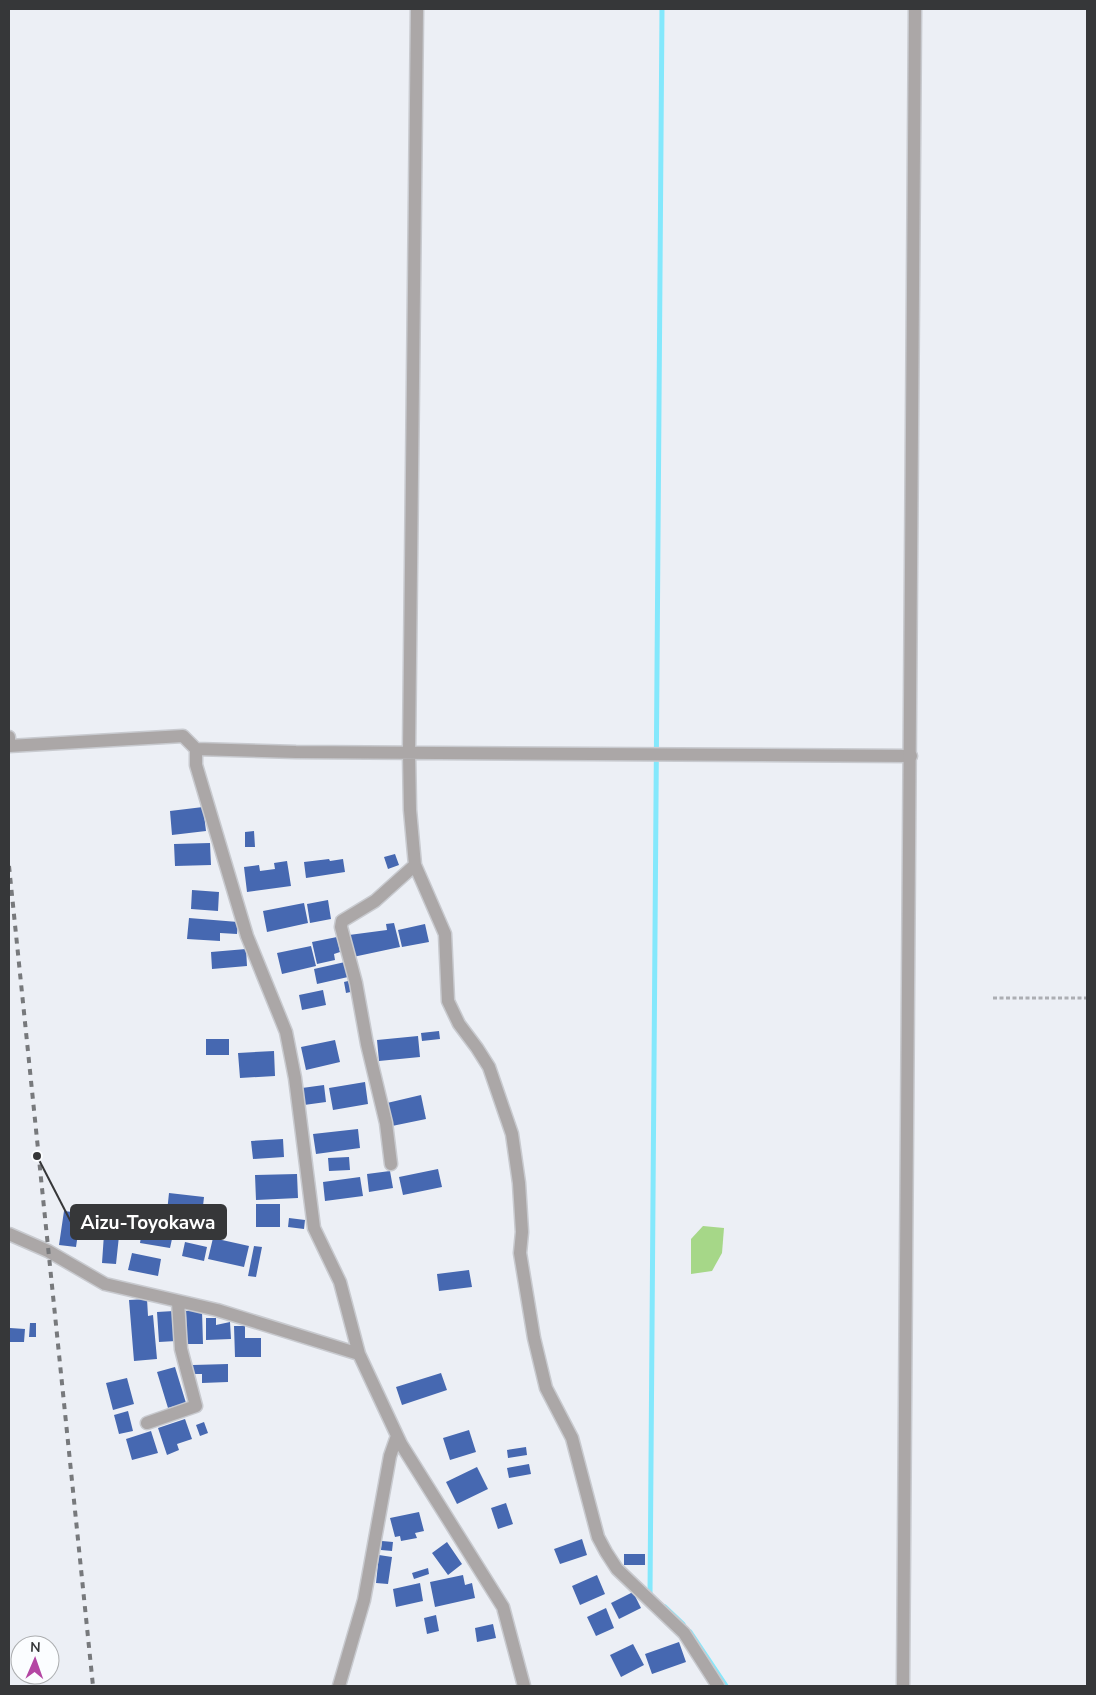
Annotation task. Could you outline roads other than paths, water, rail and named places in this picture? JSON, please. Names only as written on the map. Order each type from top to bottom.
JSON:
[{"type":"street","points":[[417,9],[409,752],[410,810],[415,865],[445,934],[448,1001],[459,1024],[477,1048],[488,1067],[512,1134],[519,1183],[522,1232],[520,1253],[538,1359],[546,1388],[572,1438],[598,1537],[617,1569],[684,1633],[718,1686]]},
{"type":"street","points":[[903,1686],[915,9]]},
{"type":"street","points":[[9,737],[9,746],[183,736],[196,749],[910,756]]},
{"type":"street","points":[[196,749],[196,765],[247,936],[286,1032],[295,1078],[314,1228],[340,1282],[359,1354],[397,1436],[503,1608],[524,1686]]},
{"type":"street","points":[[391,1164],[386,1123],[366,1044],[356,984],[341,927],[342,921],[375,901],[415,865]]},
{"type":"street","points":[[9,1233],[48,1251],[105,1284],[217,1310],[359,1354]]},
{"type":"street","points":[[147,1423],[196,1406],[181,1349],[178,1302]]},
{"type":"street","points":[[339,1686],[364,1600],[390,1456],[397,1436]]},
{"type":"waterway","points":[[653,1597],[650,1595],[662,9]]},
{"type":"waterway","points":[[665,1607],[683,1624]]},
{"type":"waterway","points":[[690,1632],[726,1686]]},
{"type":"railway","points":[[9,866],[93,1686]]},
{"type":"place","name":"Aizu-Toyokawa","points":[[37,1156]]}]
